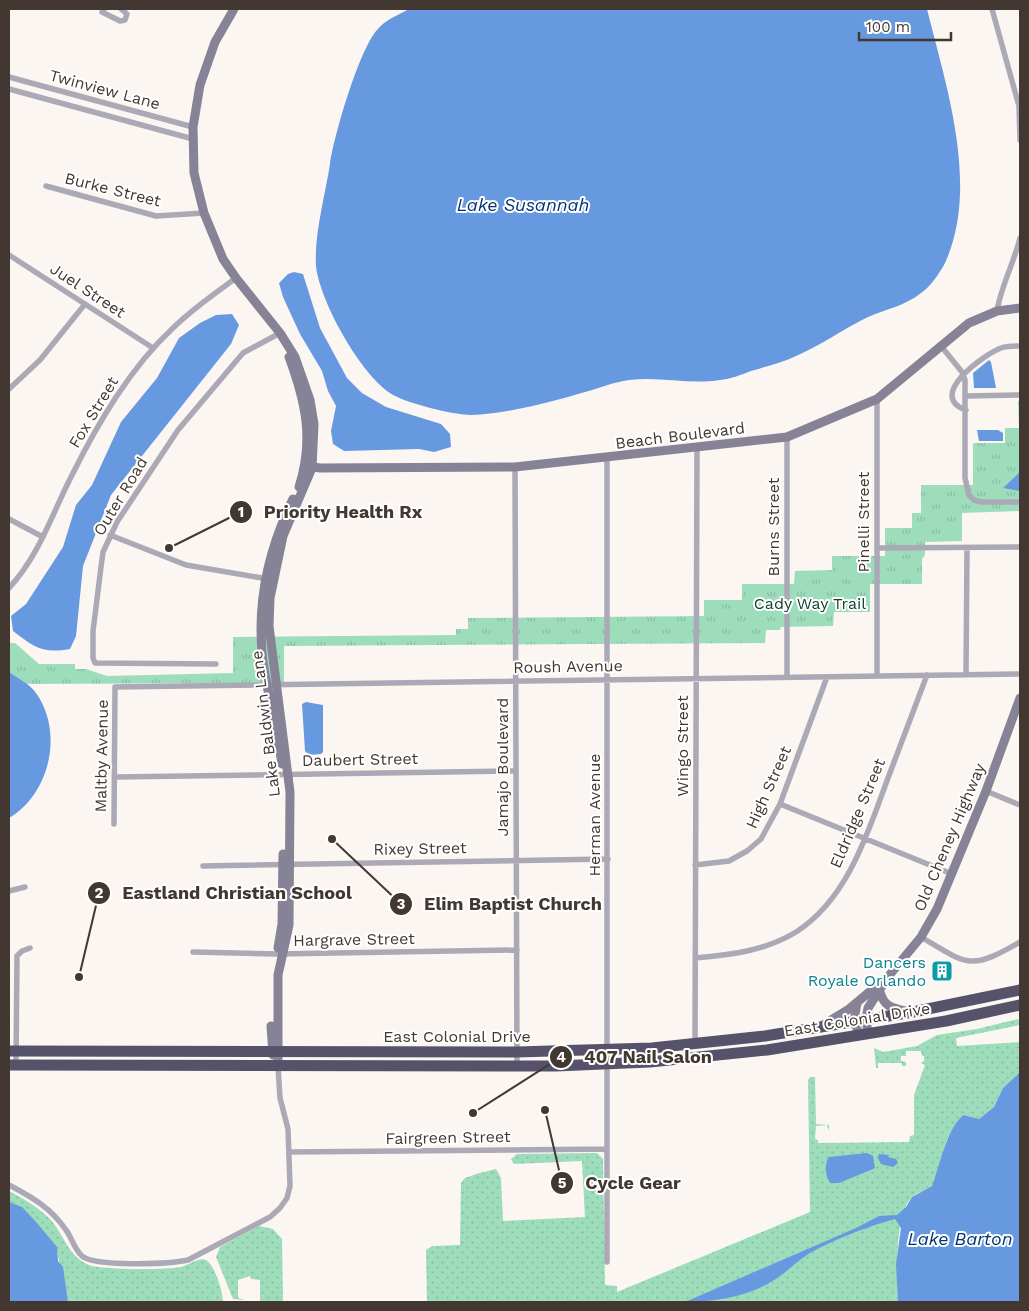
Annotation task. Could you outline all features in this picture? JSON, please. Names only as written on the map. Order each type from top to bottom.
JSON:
[{"type":"highway","name":"East Colonial Drive","points":[[13,1051],[608,1051],[695,1045],[820,1027],[913,1012],[1020,990]]},
{"type":"highway","name":"East Colonial Drive","points":[[11,1063],[278,1066],[607,1065],[729,1055],[863,1035],[1020,1005]]},
{"type":"highway","points":[[115,1065],[131,1059],[140,1051]]},
{"type":"street","points":[[104,9],[102,12],[120,21],[125,20],[127,14],[121,9]]},
{"type":"street","name":"Lake Baldwin Lane","points":[[234,9],[206,63],[200,85],[193,127],[194,173],[204,213],[223,259],[280,333],[298,379],[304,404],[308,442],[309,467],[277,534],[261,624],[286,775],[286,865],[289,925],[280,954],[278,975],[274,1051],[278,1066]]},
{"type":"street","points":[[992,9],[1019,106],[1020,140]]},
{"type":"street","name":"Twinview Lane","points":[[9,76],[193,127]]},
{"type":"street","name":"Twinview Lane","points":[[9,89],[193,139]]},
{"type":"street","name":"Burke Street","points":[[46,186],[156,216],[204,213]]},
{"type":"street","points":[[997,311],[1000,294],[1015,259],[1020,238]]},
{"type":"street","name":"Juel Street","points":[[9,255],[153,348]]},
{"type":"street","name":"Fox Street","points":[[9,588],[23,573],[43,537],[82,456],[127,382],[153,348],[195,308],[236,278]]},
{"type":"street","points":[[9,389],[40,360],[85,304]]},
{"type":"street","name":"Beach Boulevard","points":[[309,467],[516,467],[607,459],[787,437],[877,399],[969,323],[997,311],[1020,308]]},
{"type":"street","name":"Outer Road","points":[[216,664],[101,665],[93,661],[93,631],[103,552],[110,535],[168,445],[229,369],[250,347],[280,333]]},
{"type":"street","points":[[942,346],[964,375],[966,396],[966,478],[969,495],[974,500],[981,502],[1020,502]]},
{"type":"street","points":[[966,410],[958,407],[953,398],[955,384],[976,362],[1000,348],[1020,346]]},
{"type":"street","points":[[966,396],[1020,395]]},
{"type":"street","name":"Pinelli Street","points":[[877,399],[877,676]]},
{"type":"street","name":"Burns Street","points":[[787,437],[787,677]]},
{"type":"street","name":"Wingo Street","points":[[695,1045],[696,448]]},
{"type":"street","name":"Herman Avenue","points":[[607,459],[607,1262]]},
{"type":"street","name":"Jamajo Boulevard","points":[[516,467],[517,1066]]},
{"type":"street","points":[[9,519],[43,537]]},
{"type":"street","points":[[110,535],[186,566],[269,579]]},
{"type":"street","points":[[877,548],[1020,547]]},
{"type":"street","points":[[966,674],[967,548]]},
{"type":"street","name":"Roush Avenue","points":[[115,687],[1020,674]]},
{"type":"street","name":"Eldridge Street","points":[[695,958],[735,955],[765,947],[797,932],[820,912],[841,886],[864,840],[927,675]]},
{"type":"street","name":"High Street","points":[[694,864],[730,861],[761,839],[780,804],[827,677]]},
{"type":"street","name":"Maltby Avenue","points":[[114,824],[115,687]]},
{"type":"street","name":"Old Cheney Highway","points":[[820,1027],[857,1003],[887,978],[921,937],[938,909],[986,791],[1020,698]]},
{"type":"street","name":"Daubert Street","points":[[115,777],[516,770]]},
{"type":"street","points":[[986,791],[1020,805]]},
{"type":"street","points":[[780,804],[864,840],[952,874]]},
{"type":"street","name":"Rixey Street","points":[[203,866],[608,859]]},
{"type":"street","points":[[9,891],[25,887]]},
{"type":"street","points":[[921,937],[961,961],[971,963],[996,956],[1020,942]]},
{"type":"street","points":[[11,1063],[17,956],[22,951],[30,948]]},
{"type":"street","name":"Hargrave Street","points":[[193,952],[280,954],[517,950]]},
{"type":"street","name":"Old Cheney Highway","points":[[861,1020],[887,978]]},
{"type":"street","points":[[880,992],[882,1000],[890,1008],[913,1012]]},
{"type":"street","points":[[857,1003],[863,1035]]},
{"type":"street","points":[[393,1052],[394,1066]]},
{"type":"street","points":[[9,1185],[43,1204],[58,1219],[75,1249],[83,1257],[95,1262],[174,1264],[188,1260],[270,1217],[287,1198],[290,1186],[288,1129],[280,1098],[278,1066]]},
{"type":"street","name":"Fairgreen Street","points":[[289,1152],[607,1149]]},
{"type":"green space","name":"Cady Way Trail","points":[[1018,401],[1020,401],[1020,511],[962,513],[962,541],[925,542],[925,555],[922,559],[922,584],[870,584],[870,612],[834,612],[833,626],[781,627],[780,630],[766,630],[765,643],[284,646],[284,683],[9,684],[9,643],[15,643],[39,664],[75,664],[75,669],[86,669],[107,676],[233,673],[233,637],[456,635],[456,629],[468,629],[468,618],[704,616],[704,600],[742,600],[742,584],[794,584],[795,571],[832,570],[832,556],[885,556],[885,528],[912,528],[912,513],[921,513],[921,485],[973,485],[973,443],[1005,443],[1005,428],[1019,428]]},
{"type":"green space","points":[[1018,1019],[1020,1025],[956,1038],[957,1046],[1020,1042],[1020,1072],[1003,1088],[994,1107],[979,1119],[964,1115],[948,1137],[932,1186],[913,1196],[906,1207],[899,1233],[898,1302],[427,1302],[426,1250],[432,1246],[460,1245],[461,1183],[465,1178],[496,1169],[501,1178],[503,1221],[585,1217],[582,1161],[514,1164],[511,1159],[517,1154],[597,1153],[603,1159],[605,1285],[617,1286],[617,1292],[810,1212],[808,1080],[810,1077],[815,1077],[816,1124],[829,1125],[829,1131],[827,1125],[816,1126],[815,1139],[818,1140],[818,1143],[909,1142],[910,1136],[914,1135],[914,1095],[925,1065],[921,1063],[924,1061],[924,1056],[922,1056],[921,1051],[906,1051],[906,1056],[901,1056],[901,1061],[906,1062],[906,1066],[902,1066],[902,1063],[878,1063],[878,1068],[876,1068],[874,1048],[883,1052],[917,1046],[937,1035],[977,1029]]},
{"type":"green space","points":[[9,1191],[31,1204],[50,1219],[76,1257],[89,1265],[120,1269],[162,1269],[181,1267],[197,1260],[206,1260],[215,1273],[222,1292],[223,1302],[68,1302],[56,1247],[22,1208],[9,1202]]},
{"type":"green space","points":[[259,1226],[273,1229],[282,1239],[283,1302],[260,1302],[260,1280],[251,1279],[250,1276],[238,1280],[238,1298],[245,1300],[233,1299],[216,1257],[220,1247]]},
{"type":"water","name":"Lake Susannah","points":[[409,9],[927,9],[950,103],[960,169],[960,202],[955,233],[945,263],[928,287],[908,301],[868,317],[794,357],[728,379],[697,382],[652,379],[629,380],[528,407],[471,415],[429,408],[397,397],[378,383],[366,370],[343,336],[333,317],[319,281],[316,254],[318,229],[332,151],[355,74],[370,40],[380,26]]},
{"type":"water","points":[[294,272],[303,274],[320,328],[347,378],[362,393],[386,407],[441,424],[450,434],[451,447],[434,452],[419,449],[344,451],[333,444],[331,431],[336,406],[328,391],[322,371],[300,334],[283,297],[279,283],[288,274]]},
{"type":"water","points":[[232,314],[239,325],[231,344],[111,495],[83,566],[76,636],[70,649],[52,651],[33,645],[13,631],[11,616],[26,604],[63,547],[76,505],[92,485],[121,422],[157,378],[179,338],[200,323],[216,315]]},
{"type":"water","points":[[989,360],[996,388],[974,388],[973,373]]},
{"type":"water","points":[[977,430],[998,430],[1003,433],[1003,441],[979,441]]},
{"type":"water","points":[[1020,472],[1020,491],[1003,488]]},
{"type":"water","points":[[9,672],[27,684],[36,693],[45,709],[51,743],[43,778],[34,794],[23,807],[9,818]]},
{"type":"water","points":[[306,702],[323,705],[323,752],[321,754],[309,755],[305,751],[302,704]]},
{"type":"water","name":"Lake Barton","points":[[1020,1072],[1020,1302],[898,1302],[896,1264],[901,1228],[895,1219],[827,1244],[803,1257],[769,1283],[747,1293],[710,1301],[685,1302],[856,1228],[879,1216],[897,1215],[906,1207],[912,1197],[932,1186],[949,1137],[958,1120],[964,1115],[979,1119],[994,1107],[1003,1088]]},
{"type":"water","points":[[867,1153],[873,1156],[875,1168],[839,1183],[830,1183],[826,1170],[826,1163],[829,1157]]},
{"type":"water","points":[[879,1154],[889,1155],[888,1157],[896,1159],[898,1163],[893,1167],[881,1164],[878,1158]]},
{"type":"water","points":[[9,1202],[22,1207],[57,1247],[58,1261],[63,1267],[68,1302],[9,1302]]},
{"type":"place","name":"Priority Health Rx","points":[[169,548]]},
{"type":"place","name":"Elim Baptist Church","points":[[332,839]]},
{"type":"place","name":"Dancers Royale Orlando","points":[[942,971]]},
{"type":"place","name":"Eastland Christian School","points":[[79,977]]},
{"type":"place","name":"Cycle Gear","points":[[545,1110]]},
{"type":"place","name":"407 Nail Salon","points":[[473,1113]]}]
